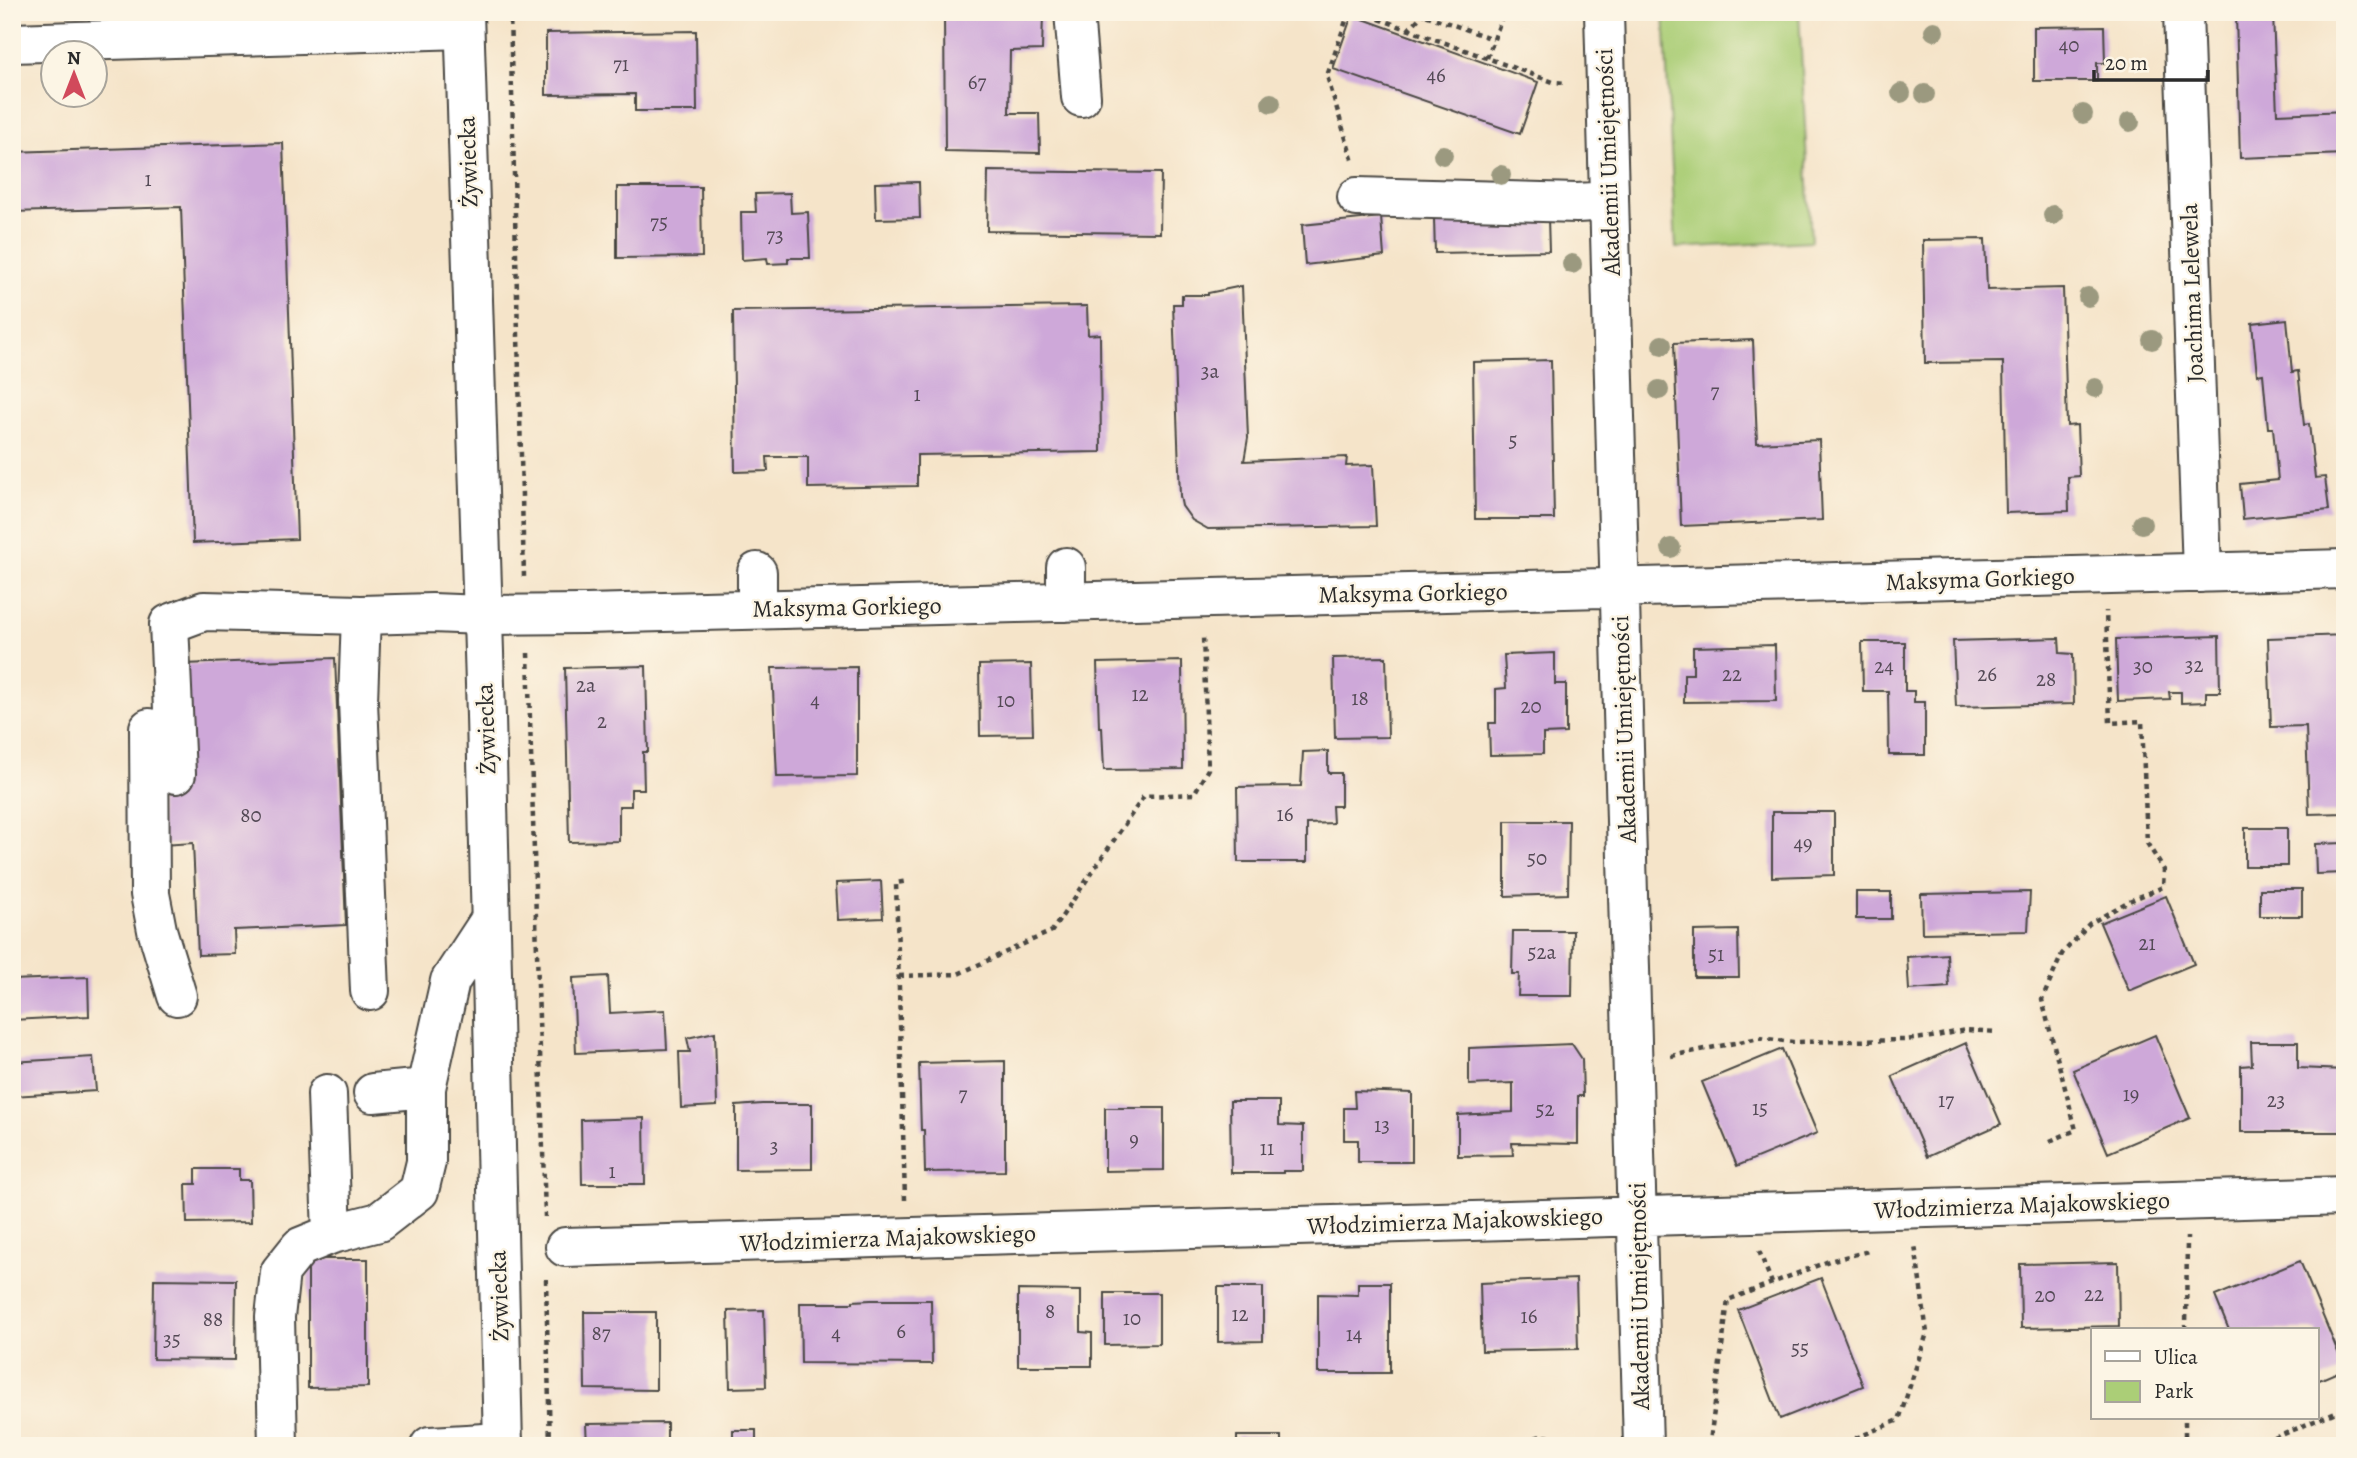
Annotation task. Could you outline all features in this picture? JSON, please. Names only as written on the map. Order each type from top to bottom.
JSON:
[{"type":"street","points":[[1074,12],[1082,97]]},
{"type":"street","name":"Akademii Umiejętności","points":[[1604,12],[1643,1446]]},
{"type":"street","name":"Joachima Lelewela","points":[[2183,12],[2202,573]]},
{"type":"street","points":[[12,43],[135,26],[464,20]]},
{"type":"street","name":"Żywiecka","points":[[464,20],[503,1444]]},
{"type":"street","points":[[1357,197],[1577,203],[1609,201]]},
{"type":"street","name":"Maksyma Gorkiego","points":[[170,624],[204,611],[361,615],[432,612],[482,615],[757,591],[1066,584],[1620,589],[2345,569]]},
{"type":"street","points":[[361,615],[358,701],[370,991]]},
{"type":"street","points":[[176,774],[170,624],[149,633],[150,894],[157,930],[177,996]]},
{"type":"street","points":[[278,1446],[275,1317],[280,1272],[300,1247],[331,1234],[379,1222],[419,1191],[426,1162],[426,1088],[450,981],[490,920]]},
{"type":"street","points":[[373,1093],[426,1088]]},
{"type":"street","points":[[327,1094],[331,1234]]},
{"type":"street","name":"Włodzimierza Majakowskiego","points":[[552,1247],[2345,1196]]},
{"type":"street","points":[[430,1446],[503,1444]]},
{"type":"path","points":[[510,12],[524,579],[531,586]]},
{"type":"path","points":[[1349,12],[1327,76],[1357,176],[1357,197]]},
{"type":"path","points":[[1360,12],[1553,82],[1574,84]]},
{"type":"path","points":[[1486,58],[1504,12]]},
{"type":"path","points":[[1408,30],[1421,13],[1493,39]]},
{"type":"path","points":[[2050,1141],[2076,1130],[2042,1000],[2062,954],[2090,924],[2129,901],[2163,887],[2164,870],[2147,844],[2142,721],[2110,723],[2106,608]]},
{"type":"path","points":[[899,976],[958,974],[1052,932],[1144,796],[1194,794],[1208,769],[1203,630]]},
{"type":"path","points":[[530,648],[527,655],[552,1247],[550,1446]]},
{"type":"path","points":[[905,1202],[896,883],[908,881]]},
{"type":"path","points":[[1670,1056],[1711,1050],[1759,1038],[1793,1042],[1905,1040],[1966,1030],[1998,1031]]},
{"type":"path","points":[[2186,1328],[2188,1201]]},
{"type":"path","points":[[1837,1446],[1899,1420],[1927,1334],[1910,1208]]},
{"type":"path","points":[[1757,1246],[1772,1283]]},
{"type":"path","points":[[1684,1443],[1710,1444],[1728,1300],[1829,1261],[1875,1249]]},
{"type":"path","points":[[2318,1420],[2345,1408]]},
{"type":"path","points":[[2185,1420],[2185,1446]]},
{"type":"path","points":[[2256,1446],[2317,1420]]},
{"type":"path","points":[[1517,1446],[1542,1435],[1571,1446]]},
{"type":"green space","points":[[1664,12],[1799,12],[1811,241],[1676,248]]},
{"type":"building","points":[[944,12],[1043,13],[1042,50],[1010,51],[1009,113],[1039,113],[1040,153],[945,151]]},
{"type":"building","points":[[2236,14],[2273,14],[2277,114],[2345,111],[2345,154],[2240,158]]},
{"type":"building","points":[[1352,15],[1538,82],[1520,134],[1333,69]]},
{"type":"building","points":[[2104,26],[2105,63],[2097,63],[2097,81],[2034,81],[2034,27]]},
{"type":"building","points":[[696,31],[697,111],[635,111],[635,94],[546,95],[546,33]]},
{"type":"building","points":[[283,143],[297,539],[193,543],[181,207],[12,212],[12,152]]},
{"type":"building","points":[[988,171],[1161,173],[1160,233],[987,231]]},
{"type":"building","points":[[919,182],[920,218],[876,219],[875,183]]},
{"type":"building","points":[[617,187],[701,187],[702,257],[617,258]]},
{"type":"building","points":[[790,193],[791,213],[808,212],[810,258],[788,258],[788,263],[768,264],[767,258],[742,260],[741,212],[756,212],[755,194]]},
{"type":"building","points":[[1381,217],[1384,256],[1305,265],[1302,225]]},
{"type":"building","points":[[1434,218],[1548,218],[1549,251],[1435,253]]},
{"type":"building","points":[[1985,239],[1987,290],[2063,288],[2067,426],[2077,425],[2079,476],[2068,477],[2069,511],[2006,513],[2003,362],[1925,363],[1923,240]]},
{"type":"building","points":[[1242,286],[1248,438],[1244,461],[1347,457],[1346,466],[1373,465],[1376,526],[1208,529],[1192,520],[1182,506],[1173,304],[1182,304],[1182,295],[1208,295]]},
{"type":"building","points":[[1087,306],[1088,335],[1100,334],[1101,452],[917,455],[917,486],[808,488],[808,457],[767,457],[768,471],[735,472],[733,311]]},
{"type":"building","points":[[2287,319],[2292,372],[2298,371],[2304,425],[2309,424],[2315,478],[2325,477],[2329,510],[2243,519],[2240,484],[2278,480],[2273,428],[2268,428],[2263,374],[2257,375],[2252,323]]},
{"type":"building","points":[[1753,340],[1757,443],[1819,440],[1822,520],[1681,526],[1674,343]]},
{"type":"building","points":[[1551,360],[1554,519],[1475,519],[1473,362]]},
{"type":"building","points":[[2345,635],[2345,813],[2309,814],[2306,726],[2271,727],[2268,638]]},
{"type":"building","points":[[2219,636],[2220,692],[2206,692],[2206,702],[2181,703],[2181,692],[2169,692],[2170,699],[2118,701],[2116,639]]},
{"type":"building","points":[[2059,638],[2060,653],[2073,654],[2074,704],[1956,707],[1953,641]]},
{"type":"building","points":[[1862,642],[1905,642],[1905,691],[1914,691],[1914,702],[1925,702],[1925,755],[1889,755],[1888,691],[1863,691]]},
{"type":"building","points":[[1775,645],[1776,701],[1684,702],[1684,674],[1693,674],[1693,647]]},
{"type":"building","points":[[1555,653],[1555,684],[1566,684],[1566,733],[1543,734],[1543,754],[1490,755],[1489,723],[1496,723],[1496,689],[1506,688],[1504,655]]},
{"type":"building","points":[[1386,657],[1388,737],[1335,738],[1333,658]]},
{"type":"building","points":[[335,658],[346,925],[234,930],[235,954],[198,955],[193,843],[162,845],[159,772],[185,664]]},
{"type":"building","points":[[1182,661],[1183,769],[1104,770],[1102,727],[1099,727],[1097,663]]},
{"type":"building","points":[[1031,664],[1033,735],[980,736],[979,665]]},
{"type":"building","points":[[646,666],[648,752],[643,752],[644,789],[631,789],[631,806],[619,806],[619,841],[569,842],[565,668]]},
{"type":"building","points":[[857,667],[857,776],[777,777],[772,668]]},
{"type":"building","points":[[1328,751],[1328,773],[1341,773],[1341,806],[1332,806],[1333,823],[1307,824],[1307,862],[1238,862],[1237,787],[1301,786],[1303,752]]},
{"type":"building","points":[[1772,812],[1834,812],[1834,875],[1772,877]]},
{"type":"building","points":[[1505,821],[1569,821],[1568,894],[1505,896]]},
{"type":"building","points":[[2245,828],[2287,828],[2287,866],[2245,866]]},
{"type":"building","points":[[2345,843],[2345,873],[2316,874],[2315,844]]},
{"type":"building","points":[[881,881],[883,918],[838,920],[836,883]]},
{"type":"building","points":[[2260,889],[2302,889],[2302,916],[2260,916]]},
{"type":"building","points":[[1856,892],[1891,892],[1891,919],[1856,919]]},
{"type":"building","points":[[2030,892],[2028,931],[1922,933],[1921,894]]},
{"type":"building","points":[[2166,896],[2194,964],[2129,991],[2100,923]]},
{"type":"building","points":[[1738,930],[1739,977],[1694,977],[1694,931]]},
{"type":"building","points":[[1513,931],[1573,931],[1572,996],[1518,996],[1519,974],[1512,974]]},
{"type":"building","points":[[1947,954],[1949,987],[1909,990],[1907,957]]},
{"type":"building","points":[[608,976],[610,1013],[665,1010],[667,1049],[576,1053],[573,978]]},
{"type":"building","points":[[88,977],[89,1016],[12,1020],[12,980]]},
{"type":"building","points":[[715,1032],[717,1106],[681,1108],[679,1052],[690,1052],[687,1038]]},
{"type":"building","points":[[2155,1035],[2190,1118],[2108,1153],[2073,1070]]},
{"type":"building","points":[[2251,1042],[2298,1042],[2298,1068],[2345,1070],[2345,1132],[2241,1132],[2241,1066],[2252,1065]]},
{"type":"building","points":[[1966,1043],[2001,1124],[1927,1157],[1892,1076]]},
{"type":"building","points":[[1572,1044],[1582,1059],[1583,1096],[1578,1096],[1578,1144],[1512,1143],[1513,1155],[1458,1156],[1458,1115],[1513,1112],[1513,1083],[1469,1085],[1469,1048]]},
{"type":"building","points":[[1782,1049],[1817,1133],[1737,1166],[1702,1082]]},
{"type":"building","points":[[93,1057],[96,1091],[12,1096],[12,1062]]},
{"type":"building","points":[[1005,1061],[1005,1171],[925,1172],[919,1063]]},
{"type":"building","points":[[1354,1091],[1412,1093],[1412,1162],[1358,1162],[1358,1140],[1344,1140],[1344,1108],[1355,1108]]},
{"type":"building","points":[[1230,1101],[1279,1101],[1279,1125],[1303,1126],[1303,1171],[1231,1173]]},
{"type":"building","points":[[812,1104],[812,1169],[736,1170],[736,1106]]},
{"type":"building","points":[[1105,1108],[1164,1108],[1164,1170],[1105,1171]]},
{"type":"building","points":[[644,1118],[645,1184],[582,1184],[581,1120]]},
{"type":"building","points":[[196,1169],[239,1169],[239,1180],[250,1180],[251,1222],[187,1223],[186,1184],[196,1184]]},
{"type":"building","points":[[308,1259],[368,1259],[368,1387],[308,1388]]},
{"type":"building","points":[[2300,1261],[2345,1369],[2318,1381],[2318,1328],[2228,1328],[2215,1296]]},
{"type":"building","points":[[2118,1262],[2119,1326],[2021,1328],[2020,1264]]},
{"type":"building","points":[[1821,1278],[1863,1386],[1780,1419],[1738,1310]]},
{"type":"building","points":[[154,1279],[236,1280],[235,1360],[153,1359]]},
{"type":"building","points":[[1576,1279],[1578,1349],[1482,1351],[1480,1283]]},
{"type":"building","points":[[1358,1283],[1390,1283],[1390,1373],[1318,1373],[1318,1294],[1358,1295]]},
{"type":"building","points":[[1218,1287],[1263,1287],[1263,1341],[1218,1342]]},
{"type":"building","points":[[1018,1290],[1081,1291],[1081,1332],[1092,1333],[1092,1366],[1018,1366]]},
{"type":"building","points":[[1105,1293],[1159,1293],[1159,1344],[1105,1345]]},
{"type":"building","points":[[871,1300],[931,1300],[932,1364],[801,1363],[800,1303],[853,1303]]},
{"type":"building","points":[[764,1310],[766,1387],[730,1388],[728,1311]]},
{"type":"building","points":[[584,1312],[656,1312],[656,1390],[585,1389]]},
{"type":"building","points":[[667,1423],[667,1446],[587,1446],[586,1424]]},
{"type":"building","points":[[733,1430],[756,1430],[756,1444],[733,1444]]},
{"type":"building","points":[[1237,1436],[1281,1436],[1281,1446],[1237,1446]]}]
